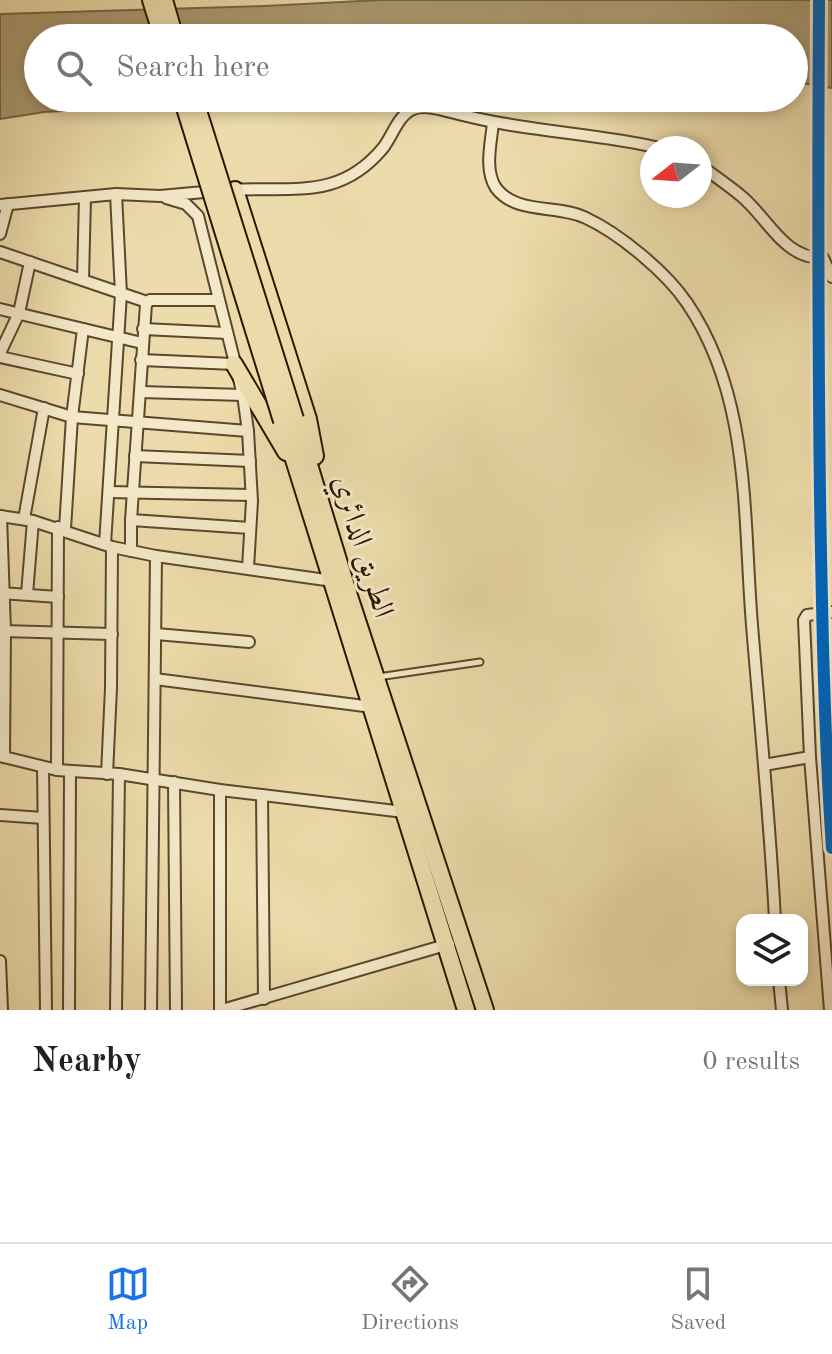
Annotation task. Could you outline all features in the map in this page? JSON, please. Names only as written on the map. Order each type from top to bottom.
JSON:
[{"type":"highway","points":[[151,0],[159,24]]},
{"type":"highway","points":[[164,0],[171,24]]},
{"type":"highway","name":"الطريق الدائري","points":[[187,112],[289,420]]},
{"type":"highway","name":"الطريق الدائري","points":[[198,112],[306,477],[333,581],[404,812],[454,942],[485,1010]]},
{"type":"highway","points":[[235,190],[308,419],[315,455],[306,477]]},
{"type":"highway","points":[[234,364],[306,477]]},
{"type":"highway","name":"الطريق الدائري","points":[[306,477],[376,677],[454,942],[466,1010]]},
{"type":"street","points":[[0,234],[4,204],[116,194],[160,196],[235,190],[311,189],[333,185],[366,165],[385,146],[409,112]]},
{"type":"street","points":[[447,112],[493,123],[640,144]]},
{"type":"street","points":[[493,123],[490,173],[499,192],[521,204],[575,213],[628,245],[672,284],[686,301],[715,357],[732,414],[741,464],[775,914]]},
{"type":"street","points":[[712,174],[741,195],[784,244],[825,260],[832,277]]},
{"type":"street","points":[[116,194],[121,294],[111,418],[109,492],[116,1010]]},
{"type":"street","points":[[160,196],[186,204],[198,216],[243,395],[251,495],[248,568]]},
{"type":"street","points":[[83,280],[85,197]]},
{"type":"street","points":[[0,252],[147,302],[217,300]]},
{"type":"street","points":[[30,262],[19,313],[0,355],[78,374]]},
{"type":"street","points":[[131,551],[147,302]]},
{"type":"street","points":[[0,309],[142,343]]},
{"type":"street","points":[[57,770],[61,528],[83,329]]},
{"type":"street","points":[[143,329],[227,333]]},
{"type":"street","points":[[141,360],[234,364]]},
{"type":"street","points":[[141,392],[243,395]]},
{"type":"street","points":[[0,395],[72,417],[248,431]]},
{"type":"street","points":[[27,594],[29,520],[44,408]]},
{"type":"street","points":[[135,456],[250,461]]},
{"type":"street","points":[[109,492],[251,495]]},
{"type":"street","points":[[333,581],[156,556],[109,545],[61,528],[1,516],[2,757],[57,770],[155,779],[404,812]]},
{"type":"street","points":[[131,520],[250,528]]},
{"type":"street","points":[[151,1010],[156,556]]},
{"type":"street","points":[[2,593],[58,597]]},
{"type":"street","points":[[830,1010],[810,757],[804,620],[807,615],[832,612]]},
{"type":"street","points":[[3,631],[112,634]]},
{"type":"street","points":[[156,634],[249,642]]},
{"type":"street","points":[[155,679],[372,707]]},
{"type":"street","points":[[764,765],[810,757]]},
{"type":"street","points":[[43,767],[46,1010]]},
{"type":"street","points":[[69,1010],[70,771]]},
{"type":"street","points":[[174,782],[176,1010]]},
{"type":"street","points":[[220,790],[221,1010],[454,942]]},
{"type":"street","points":[[262,795],[264,999]]},
{"type":"street","points":[[0,815],[43,818]]},
{"type":"street","points":[[0,961],[2,1010]]},
{"type":"street","points":[[780,986],[782,1010]]},
{"type":"lane","points":[[376,677],[480,662]]},
{"type":"shaded area","points":[[380,0],[832,0],[832,88],[808,84],[808,24],[24,24],[24,112],[44,112],[0,119],[0,14]]},
{"type":"transit line","points":[[819,0],[820,497],[825,716],[832,848]]}]
